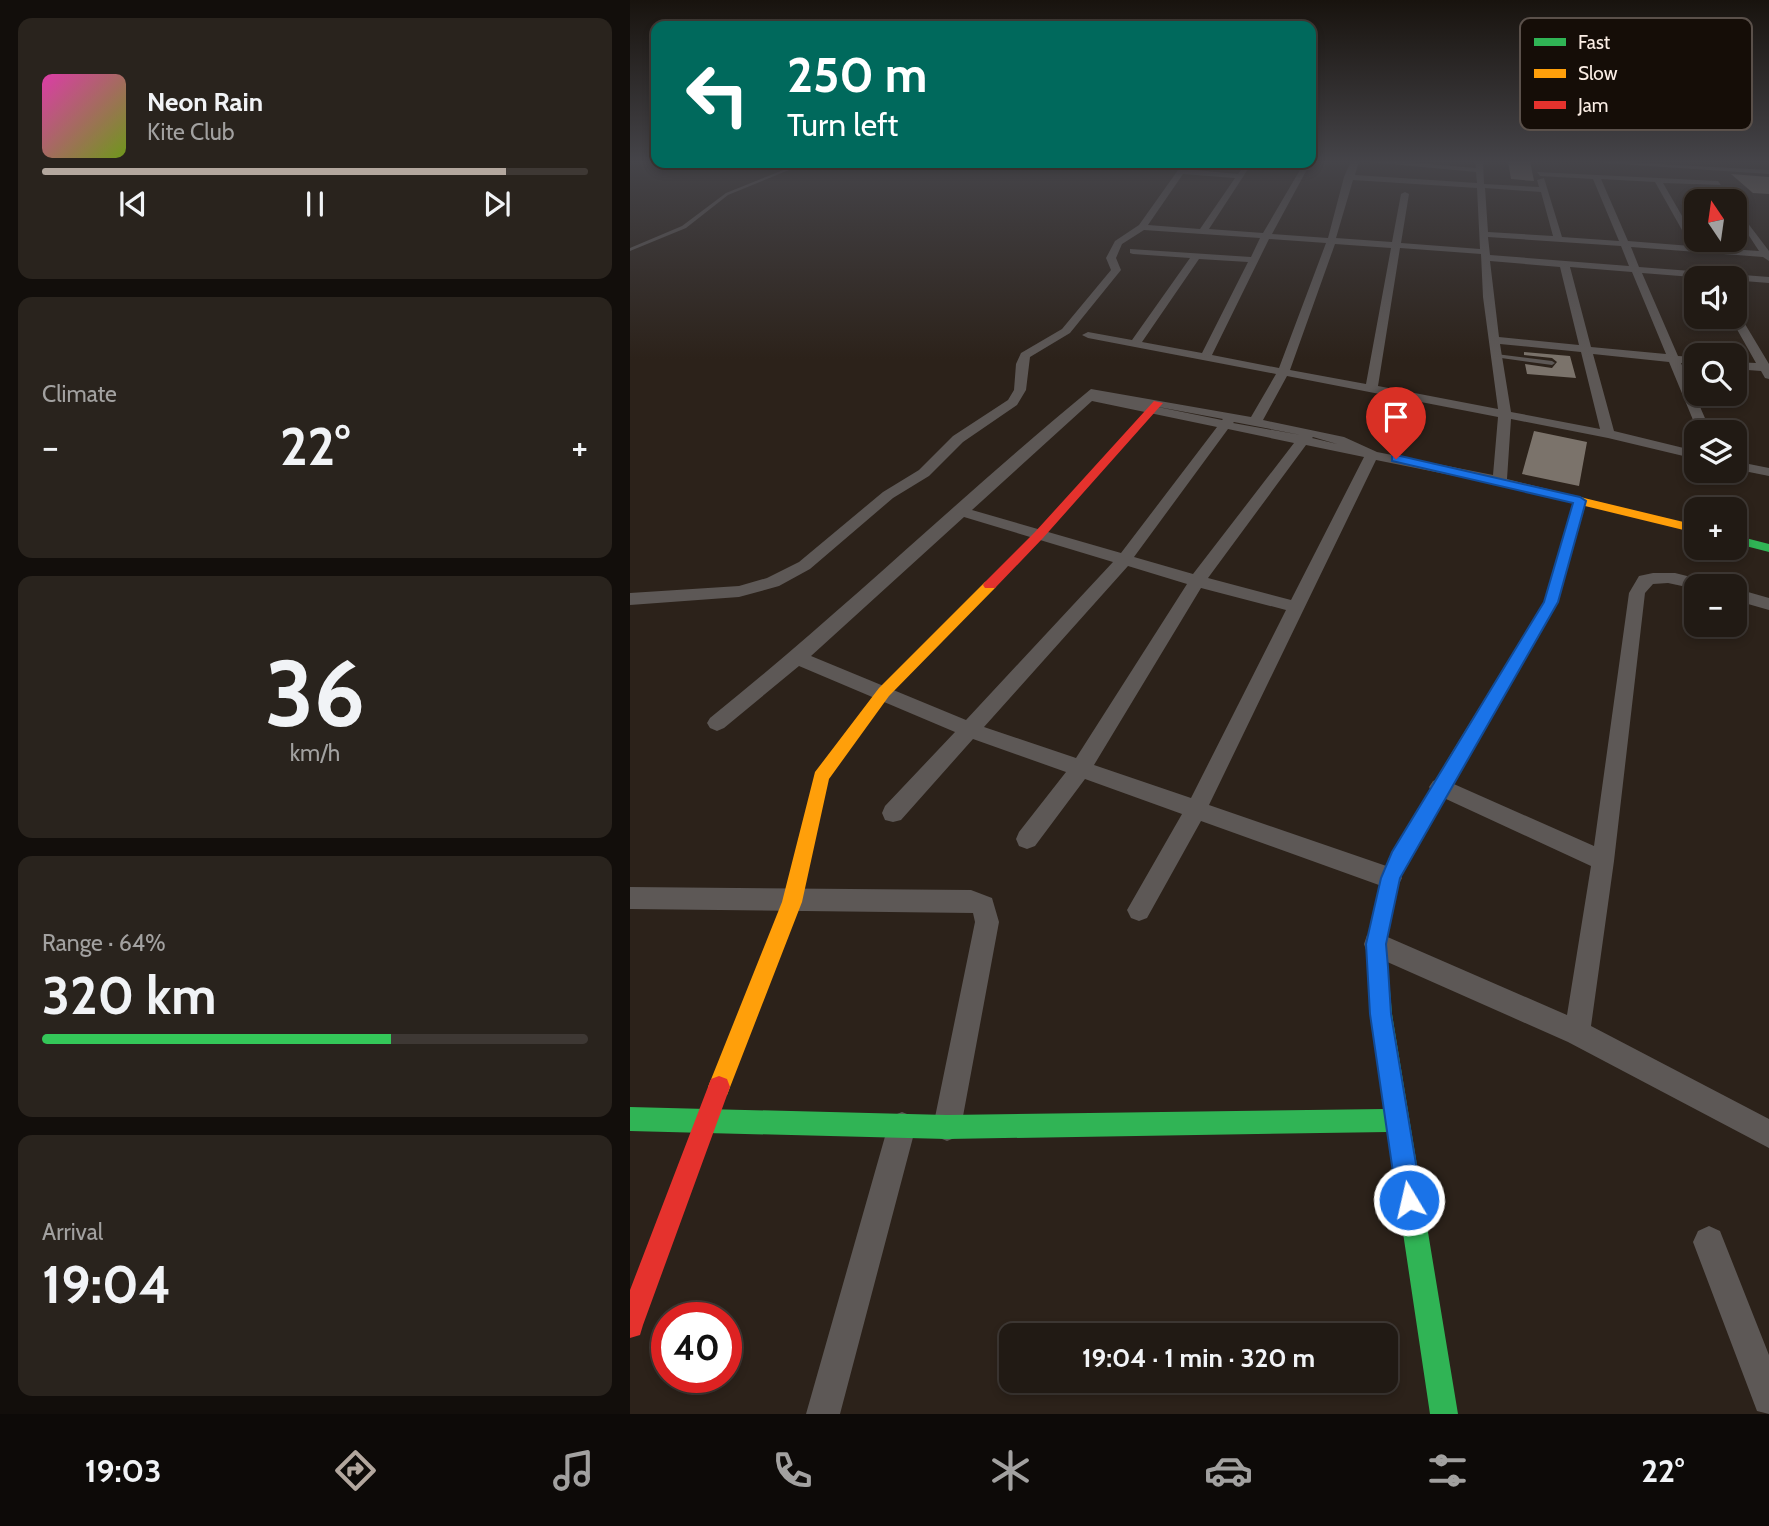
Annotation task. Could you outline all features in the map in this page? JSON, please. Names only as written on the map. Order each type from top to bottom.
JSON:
[{"type":"street","points":[[630,599],[751,589],[797,570],[891,492],[923,473],[958,439],[1008,408],[1019,394],[1022,385],[1024,377],[1021,361],[1025,355],[1066,331],[1116,270],[1111,258],[1118,243],[1142,227],[1396,246],[1684,274]]},
{"type":"street","points":[[1203,231],[1206,227]]},
{"type":"street","points":[[1206,356],[1271,227]]},
{"type":"street","points":[[1255,422],[1283,373],[1335,227]]},
{"type":"street","points":[[1371,389],[1399,227]]},
{"type":"street","points":[[1484,227],[1494,340],[1505,416],[1500,481]]},
{"type":"street","points":[[1554,227],[1558,239]]},
{"type":"street","points":[[1618,227],[1700,420]]},
{"type":"street","points":[[1748,227],[1768,256]]},
{"type":"street","points":[[1485,234],[1684,248]]},
{"type":"street","points":[[1133,251],[1255,260]]},
{"type":"street","points":[[1727,252],[1768,256]]},
{"type":"street","points":[[1135,344],[1196,256]]},
{"type":"street","points":[[1564,264],[1608,434]]},
{"type":"street","points":[[1747,279],[1769,280]]},
{"type":"street","points":[[1743,329],[1768,371]]},
{"type":"street","points":[[1088,335],[1608,434],[1684,453]]},
{"type":"street","points":[[1494,340],[1684,360]]},
{"type":"street","points":[[1747,367],[1768,371]]},
{"type":"street","points":[[717,723],[797,658],[1089,397],[1155,406],[1306,437]]},
{"type":"street","points":[[630,1325],[705,1123],[792,902],[821,777],[884,692],[1039,535],[1155,406]]},
{"type":"street","points":[[1228,421],[1255,422],[1372,454],[1500,481],[1684,527]]},
{"type":"street","points":[[893,813],[1124,560],[1228,421]]},
{"type":"street","points":[[1027,839],[1082,768],[1197,581],[1306,437]]},
{"type":"street","points":[[1139,910],[1196,809],[1372,454]]},
{"type":"street","points":[[1747,468],[1769,472]]},
{"type":"street","points":[[1444,1414],[1396,1121],[1381,1014],[1376,944],[1390,878],[1398,858],[1551,602],[1580,501]]},
{"type":"street","points":[[958,512],[1296,607]]},
{"type":"street","points":[[1747,542],[1769,548]]},
{"type":"street","points":[[1577,1032],[1603,861],[1637,593],[1645,580],[1671,577],[1684,580]]},
{"type":"street","points":[[1747,598],[1769,604]]},
{"type":"street","points":[[797,658],[968,729],[1390,878]]},
{"type":"street","points":[[1440,787],[1603,861]]},
{"type":"street","points":[[630,898],[792,902],[971,901],[984,906],[987,922],[947,1127]]},
{"type":"street","points":[[1376,944],[1577,1032],[1769,1134]]},
{"type":"street","points":[[630,1119],[705,1123],[947,1127],[1396,1121]]},
{"type":"street","points":[[824,1414],[902,1126]]},
{"type":"street","points":[[1709,1242],[1769,1399]]},
{"type":"lane","points":[[630,250],[684,227]]},
{"type":"lane","points":[[1496,356],[1552,363]]},
{"type":"building","points":[[1524,352],[1570,356],[1576,378],[1527,374],[1525,364],[1552,368],[1557,362],[1552,358],[1524,355]]},
{"type":"building","points":[[1534,431],[1587,442],[1579,486],[1522,474]]},
{"type":"traffic: fast","points":[[1747,542],[1769,548]]},
{"type":"traffic: fast","points":[[1444,1414],[1381,1014],[1376,944],[1390,878],[1398,858],[1457,759]]},
{"type":"traffic: fast","points":[[630,1119],[947,1127],[1396,1120]]},
{"type":"traffic: slow","points":[[1457,759],[1551,602],[1580,501],[1684,526]]},
{"type":"traffic: slow","points":[[719,1087],[792,902],[821,777],[884,692],[990,585]]},
{"type":"traffic: jam","points":[[990,585],[1158,403]]},
{"type":"traffic: jam","points":[[630,1325],[719,1087]]},
{"type":"route","points":[[1396,459],[1580,501],[1551,602],[1398,858],[1390,878],[1376,944],[1381,1014],[1409,1200]]}]
